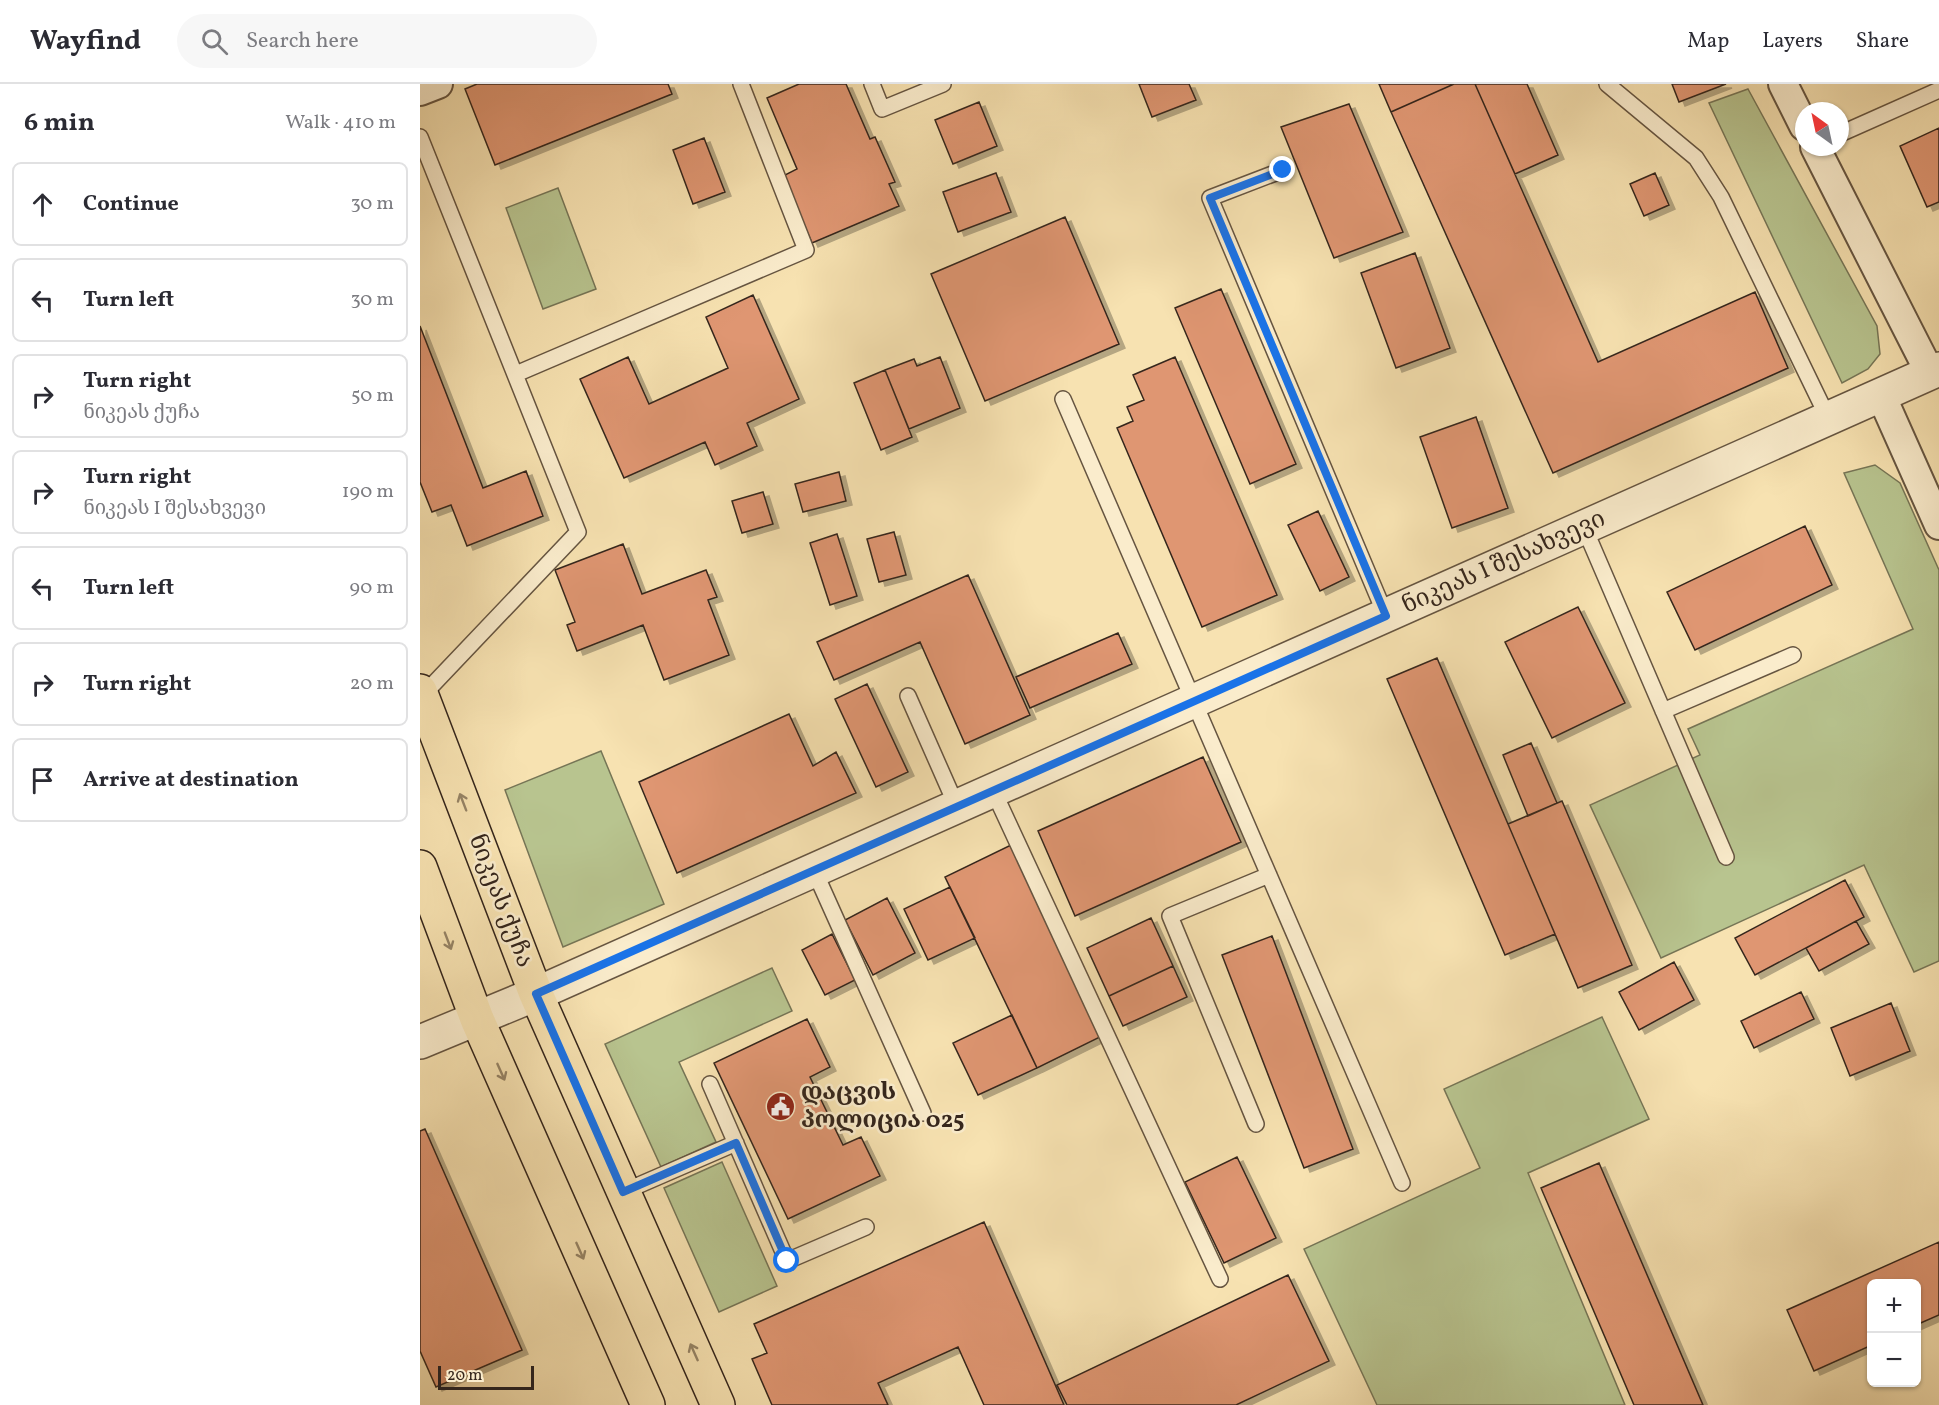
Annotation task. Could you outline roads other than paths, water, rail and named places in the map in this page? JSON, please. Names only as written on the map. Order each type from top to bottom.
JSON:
[{"type":"main road","name":"ნიკეას ქუჩა","points":[[421,694],[536,994],[718,1405]]},
{"type":"main road","points":[[420,867],[477,1019],[648,1405]]},
{"type":"street","points":[[420,91],[438,84]]},
{"type":"street","points":[[1783,84],[1795,108]]},
{"type":"street","points":[[1820,156],[1934,371]]},
{"type":"street","name":"ნიკეას I შესახვევი","points":[[420,1042],[536,994],[1934,371]]},
{"type":"street","points":[[1881,395],[1939,525]]},
{"type":"lane","points":[[516,374],[806,250],[741,84]]},
{"type":"lane","points":[[872,84],[882,109],[943,84]]},
{"type":"lane","points":[[1607,84],[1696,158],[1721,197],[1828,418]]},
{"type":"lane","points":[[1849,130],[1939,90]]},
{"type":"lane","points":[[420,137],[578,532],[421,694]]},
{"type":"lane","points":[[1283,170],[1210,198],[1386,616]]},
{"type":"lane","points":[[1063,399],[1402,1183]]},
{"type":"lane","points":[[1584,527],[1726,857]]},
{"type":"lane","points":[[1663,711],[1793,655]]},
{"type":"lane","points":[[908,696],[957,807]]},
{"type":"lane","points":[[993,790],[1220,1279]]},
{"type":"lane","points":[[814,870],[923,1113]]},
{"type":"lane","points":[[1256,1124],[1170,916],[1269,875]]},
{"type":"lane","points":[[710,1084],[787,1261],[866,1227]]},
{"type":"lane","points":[[623,1192],[736,1143]]},
{"type":"place","name":"დაცვის პოლიცია 025","points":[[780,1107]]}]
